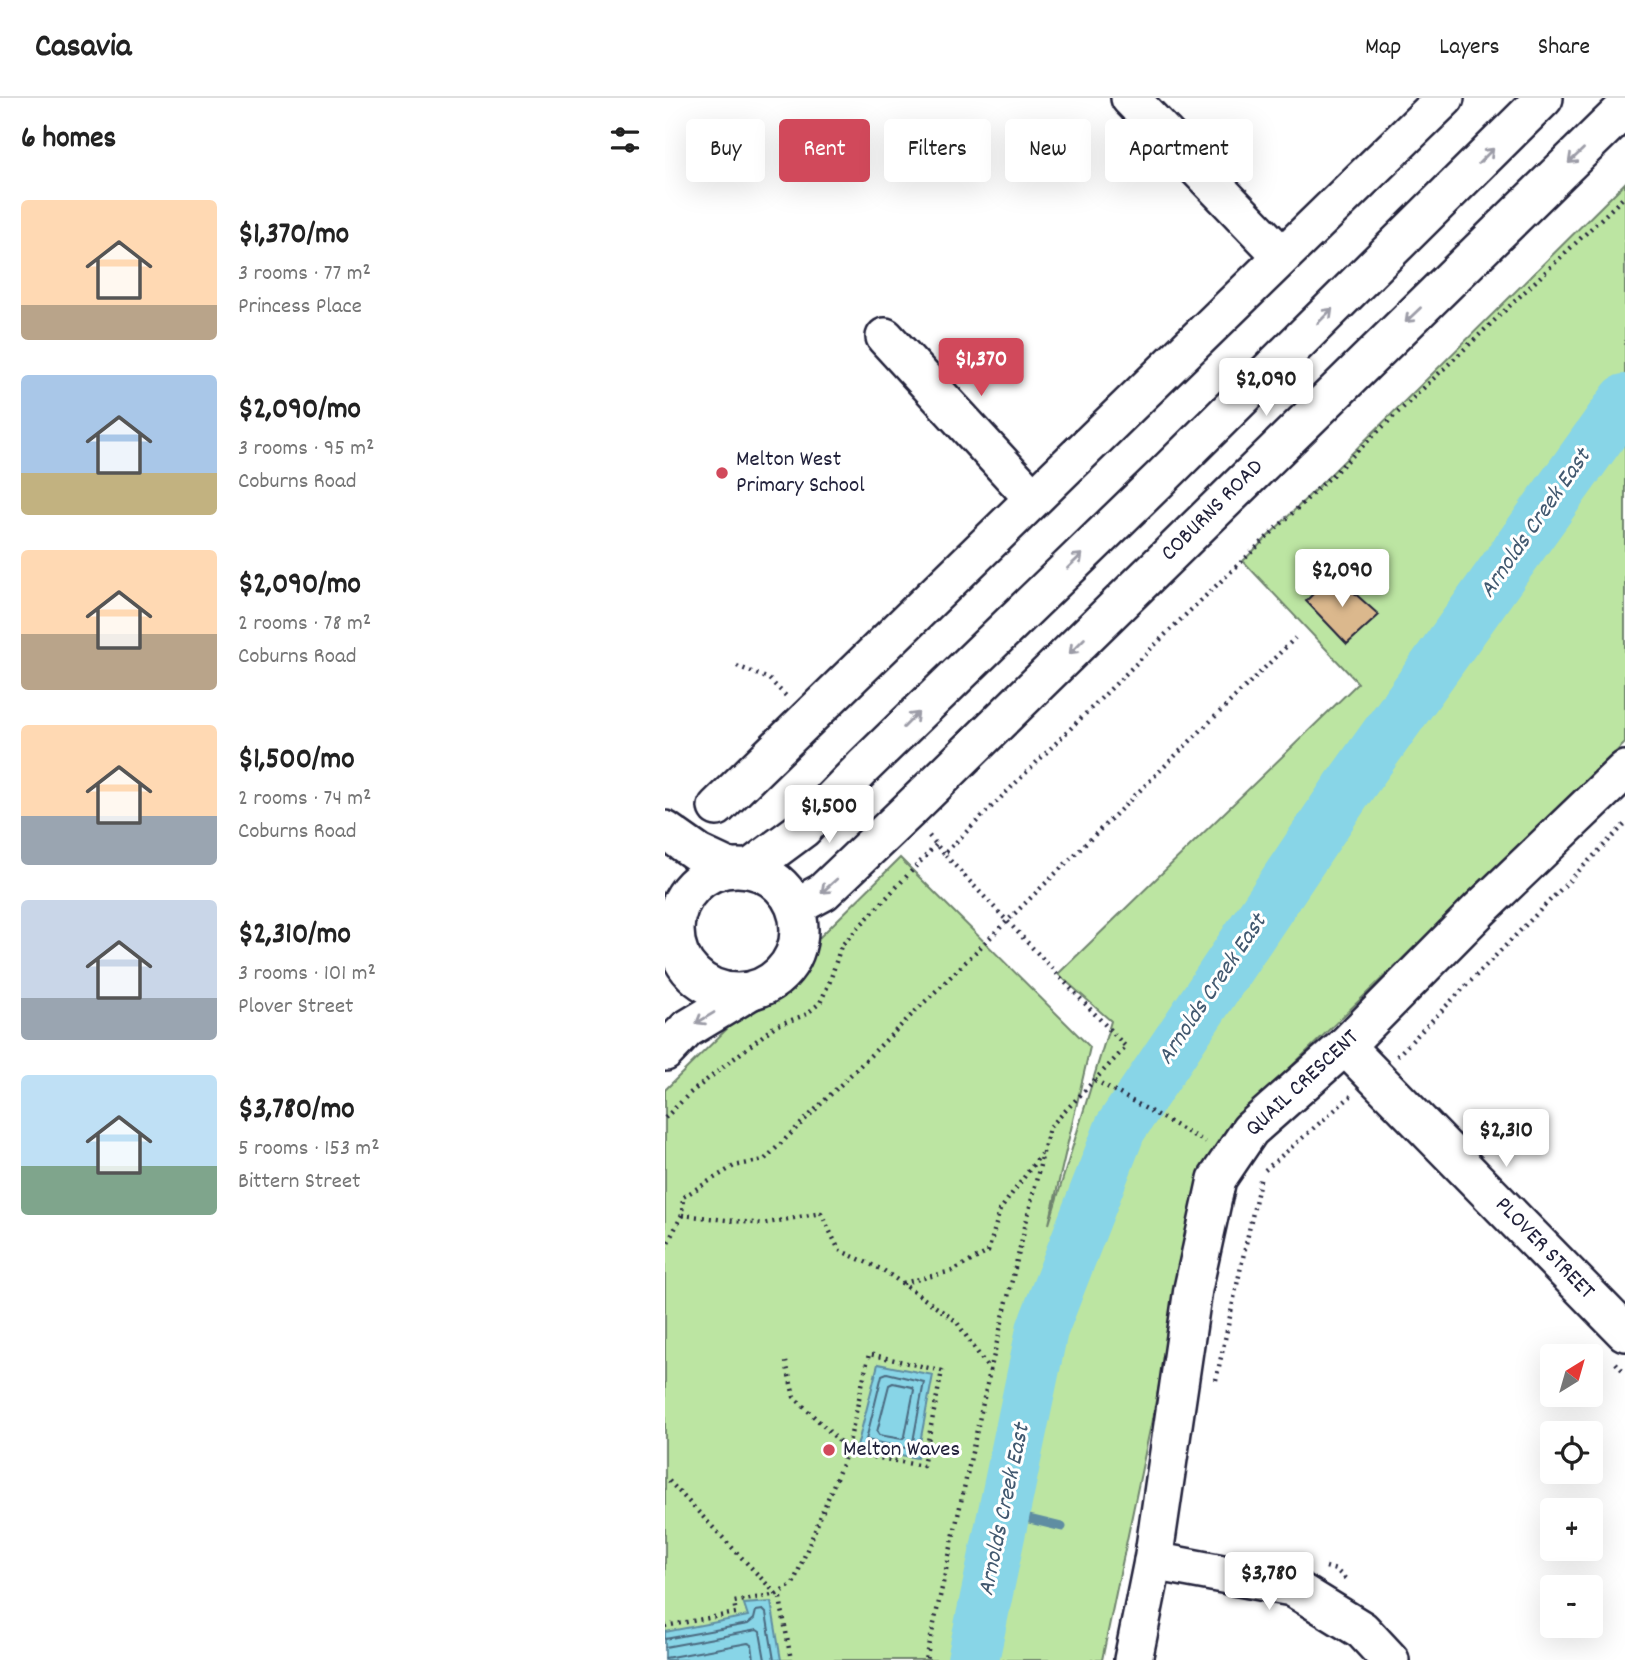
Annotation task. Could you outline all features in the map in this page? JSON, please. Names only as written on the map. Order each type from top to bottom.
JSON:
[{"type":"street","points":[[1130,98],[1282,256]]},
{"type":"street","points":[[717,807],[1445,98]]},
{"type":"street","points":[[750,991],[729,991],[710,985],[694,974],[682,958],[671,917],[684,896],[696,883],[712,873],[739,868],[803,829],[1544,98]]},
{"type":"street","name":"COBURNS ROAD","points":[[795,907],[823,892],[908,811],[1625,108]]},
{"type":"street","points":[[885,337],[1033,498]]},
{"type":"street","name":"QUAIL CRESCENT","points":[[1133,1660],[1153,1561],[1193,1289],[1217,1179],[1250,1130],[1345,1046],[1479,910],[1625,770]]},
{"type":"street","points":[[665,830],[699,854],[768,876],[785,889],[795,907],[800,928],[796,950],[786,969],[769,983],[750,991],[687,1029],[665,1052]]},
{"type":"street","name":"PLOVER STREET","points":[[1345,1046],[1625,1332]]},
{"type":"street","points":[[1153,1561],[1292,1587],[1361,1630],[1391,1660]]},
{"type":"path","points":[[926,1660],[990,1371],[1049,1128],[1126,1047],[944,854],[1175,625],[1625,196]]},
{"type":"path","points":[[665,1248],[682,1215],[683,1197],[734,1166],[764,1160],[1295,638]]},
{"type":"path","points":[[737,666],[769,679],[793,703],[801,724]]},
{"type":"path","points":[[665,1118],[689,1094],[775,1026],[804,1015],[820,1003],[841,946],[936,845]]},
{"type":"path","points":[[1094,1080],[1154,1113]]},
{"type":"path","points":[[902,1284],[952,1272],[988,1252],[1000,1210],[1044,1150]]},
{"type":"path","points":[[682,1215],[762,1224],[821,1213],[839,1250],[884,1270],[956,1321],[990,1371]]},
{"type":"path","points":[[665,1626],[736,1613],[734,1602],[776,1594],[793,1584],[847,1452],[869,1354],[942,1371],[923,1466],[847,1452],[794,1397],[786,1362]]},
{"type":"path","points":[[669,1481],[780,1598],[791,1660]]},
{"type":"green space","points":[[1625,183],[1625,743],[1237,1119],[1205,1165],[1102,1660],[665,1660],[665,1090],[900,858],[1090,1047],[1049,1224],[1111,1021],[1058,974],[1358,683],[1243,561]]},
{"type":"water","points":[[878,1364],[933,1375],[917,1458],[857,1447]]},
{"type":"water","points":[[771,1602],[781,1660],[665,1660],[665,1632],[748,1616],[744,1604]]},
{"type":"building","points":[[1333,574],[1379,615],[1347,644],[1306,601]]},
{"type":"waterway","name":"Arnolds Creek East","points":[[973,1660],[1042,1330],[1120,1129],[1349,787],[1625,400]]},
{"type":"waterway","points":[[1004,1513],[1062,1527]]},
{"type":"place","name":"Melton West Primary School","points":[[722,473]]},
{"type":"place","name":"Melton Waves","points":[[829,1450]]}]
